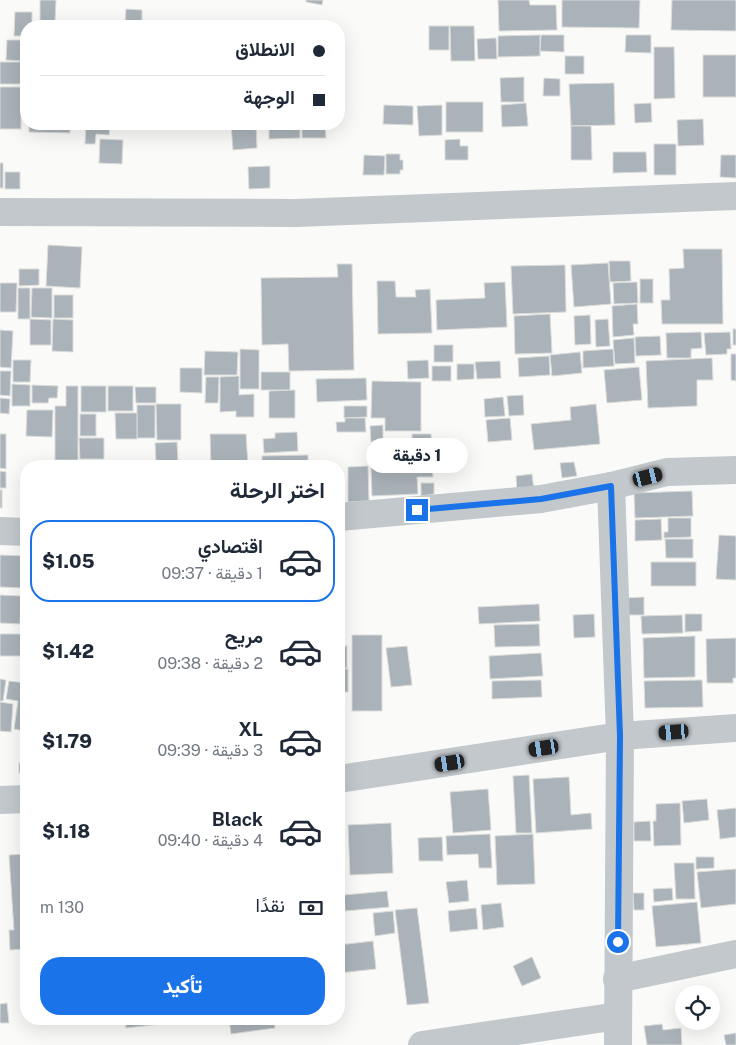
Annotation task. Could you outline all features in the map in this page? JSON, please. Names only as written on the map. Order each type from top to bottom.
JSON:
[{"type":"street","points":[[0,212],[296,213],[736,196]]},
{"type":"street","points":[[345,516],[541,499],[611,486],[667,472],[736,470]]},
{"type":"street","points":[[611,486],[620,736],[618,1045]]},
{"type":"street","points":[[0,531],[20,532]]},
{"type":"street","points":[[345,777],[620,736],[736,728]]},
{"type":"street","points":[[0,800],[20,799]]},
{"type":"street","points":[[617,979],[736,954]]},
{"type":"street","points":[[422,1045],[618,1016]]},
{"type":"building","points":[[40,0],[56,0],[55,20],[40,20]]},
{"type":"building","points":[[306,0],[323,0],[322,5],[306,2]]},
{"type":"building","points":[[498,0],[529,0],[530,5],[556,5],[557,30],[499,31]]},
{"type":"building","points":[[562,0],[640,0],[639,28],[562,27]]},
{"type":"building","points":[[672,0],[736,0],[736,31],[671,30]]},
{"type":"building","points":[[126,9],[142,10],[142,20],[125,20]]},
{"type":"building","points":[[15,12],[32,12],[32,20],[20,20],[20,36],[14,36]]},
{"type":"building","points":[[429,26],[449,26],[449,50],[429,50]]},
{"type":"building","points":[[450,26],[474,26],[475,61],[451,61]]},
{"type":"building","points":[[540,35],[540,56],[498,57],[498,36]]},
{"type":"building","points":[[541,35],[564,35],[564,52],[540,51]]},
{"type":"building","points":[[626,35],[651,35],[651,53],[625,52]]},
{"type":"building","points":[[496,38],[497,59],[478,59],[477,39]]},
{"type":"building","points":[[7,40],[20,40],[20,61],[6,60]]},
{"type":"building","points":[[654,47],[674,47],[675,98],[654,99]]},
{"type":"building","points":[[703,55],[736,55],[736,97],[703,97]]},
{"type":"building","points":[[565,56],[584,56],[584,74],[565,74]]},
{"type":"building","points":[[0,62],[20,62],[20,84],[0,84]]},
{"type":"building","points":[[524,77],[524,102],[501,102],[500,78]]},
{"type":"building","points":[[544,78],[560,79],[560,96],[543,96]]},
{"type":"building","points":[[614,83],[615,125],[571,126],[569,84]]},
{"type":"building","points":[[0,87],[20,87],[20,129],[0,129]]},
{"type":"building","points":[[446,102],[483,102],[483,132],[446,132]]},
{"type":"building","points":[[526,103],[528,126],[502,127],[501,105]]},
{"type":"building","points":[[651,103],[652,122],[635,123],[634,104]]},
{"type":"building","points":[[384,105],[413,106],[413,125],[383,124]]},
{"type":"building","points":[[442,105],[442,135],[419,136],[417,106]]},
{"type":"building","points":[[703,119],[704,145],[678,146],[677,120]]},
{"type":"building","points":[[571,126],[591,126],[592,160],[571,160]]},
{"type":"building","points":[[29,130],[70,130],[70,133],[29,132]]},
{"type":"building","points":[[86,130],[109,130],[109,135],[96,134],[95,144],[85,144]]},
{"type":"building","points":[[231,130],[256,130],[257,148],[233,150]]},
{"type":"building","points":[[269,130],[300,130],[300,138],[269,139]]},
{"type":"building","points":[[302,130],[325,130],[326,138],[302,138]]},
{"type":"building","points":[[100,139],[123,140],[122,164],[99,163]]},
{"type":"building","points":[[460,139],[460,146],[468,146],[468,160],[445,160],[445,140]]},
{"type":"building","points":[[654,144],[676,144],[676,175],[654,175]]},
{"type":"building","points":[[613,152],[646,152],[647,172],[613,173]]},
{"type":"building","points":[[386,154],[400,154],[400,160],[403,160],[403,170],[400,170],[400,174],[386,174]]},
{"type":"building","points":[[364,155],[385,156],[384,175],[363,175]]},
{"type":"building","points":[[721,155],[736,155],[736,178],[720,177]]},
{"type":"building","points":[[0,163],[3,163],[3,188],[0,188]]},
{"type":"building","points":[[270,166],[270,188],[249,189],[248,167]]},
{"type":"building","points":[[5,172],[20,172],[20,189],[5,189]]},
{"type":"building","points":[[48,245],[82,247],[80,288],[46,286]]},
{"type":"building","points":[[683,249],[722,249],[723,324],[662,324],[661,300],[670,300],[669,269],[684,268]]},
{"type":"building","points":[[609,261],[630,261],[631,281],[610,282]]},
{"type":"building","points":[[608,263],[611,304],[574,307],[571,265]]},
{"type":"building","points":[[337,264],[352,264],[354,370],[289,371],[288,344],[262,345],[261,278],[338,277]]},
{"type":"building","points":[[565,265],[566,312],[513,314],[511,266]]},
{"type":"building","points":[[19,269],[39,269],[39,285],[19,286]]},
{"type":"building","points":[[640,279],[653,279],[653,303],[640,303]]},
{"type":"building","points":[[377,281],[395,281],[396,297],[416,297],[415,290],[430,289],[432,333],[378,334]]},
{"type":"building","points":[[505,282],[507,327],[437,330],[436,300],[485,298],[484,283]]},
{"type":"building","points":[[637,282],[638,303],[614,304],[613,283]]},
{"type":"building","points":[[0,283],[17,283],[16,312],[0,312]]},
{"type":"building","points":[[18,288],[30,288],[30,319],[18,319]]},
{"type":"building","points":[[32,288],[52,288],[52,318],[31,317]]},
{"type":"building","points":[[54,295],[73,295],[73,318],[54,318]]},
{"type":"building","points":[[637,304],[638,324],[633,324],[634,335],[613,337],[612,306]]},
{"type":"building","points":[[550,314],[552,353],[515,354],[514,316]]},
{"type":"building","points":[[590,315],[591,344],[575,345],[574,316]]},
{"type":"building","points":[[30,319],[51,320],[51,345],[30,345]]},
{"type":"building","points":[[53,319],[73,320],[73,352],[52,351]]},
{"type":"building","points":[[608,319],[610,346],[596,347],[595,320]]},
{"type":"building","points":[[733,329],[736,329],[736,345],[733,345]]},
{"type":"building","points":[[0,330],[13,331],[11,368],[0,367]]},
{"type":"building","points":[[701,332],[702,348],[691,349],[691,358],[667,358],[666,333]]},
{"type":"building","points":[[730,332],[731,349],[727,349],[727,354],[706,355],[704,333]]},
{"type":"building","points":[[660,336],[661,355],[636,356],[635,337]]},
{"type":"building","points":[[634,338],[635,363],[615,364],[613,340]]},
{"type":"building","points":[[434,345],[453,345],[453,362],[434,362]]},
{"type":"building","points":[[240,349],[259,350],[259,389],[240,389]]},
{"type":"building","points":[[613,349],[614,366],[583,368],[583,351]]},
{"type":"building","points":[[205,351],[238,352],[237,375],[204,375]]},
{"type":"building","points":[[580,352],[582,373],[552,376],[550,355]]},
{"type":"building","points":[[731,354],[736,354],[736,381],[731,380]]},
{"type":"building","points":[[549,356],[550,375],[519,377],[518,358]]},
{"type":"building","points":[[712,358],[713,380],[697,380],[697,406],[648,408],[646,361]]},
{"type":"building","points":[[13,360],[31,360],[30,382],[13,382]]},
{"type":"building","points":[[428,360],[429,378],[408,379],[407,361]]},
{"type":"building","points":[[500,361],[501,378],[477,379],[475,362]]},
{"type":"building","points":[[457,364],[474,364],[474,379],[457,380]]},
{"type":"building","points":[[432,366],[451,366],[451,381],[432,381]]},
{"type":"building","points":[[639,367],[642,400],[607,403],[604,370]]},
{"type":"building","points":[[180,368],[202,368],[202,393],[180,392]]},
{"type":"building","points":[[0,371],[11,371],[10,396],[0,395]]},
{"type":"building","points":[[261,372],[290,372],[290,390],[261,390]]},
{"type":"building","points":[[239,376],[239,395],[254,394],[254,417],[236,417],[236,411],[220,412],[220,377]]},
{"type":"building","points":[[206,377],[219,377],[218,403],[205,403]]},
{"type":"building","points":[[366,378],[367,400],[317,402],[316,379]]},
{"type":"building","points":[[372,381],[421,382],[421,431],[385,431],[385,418],[371,418]]},
{"type":"building","points":[[12,384],[30,385],[30,406],[12,406]]},
{"type":"building","points":[[32,385],[58,386],[57,398],[49,398],[48,403],[32,403]]},
{"type":"building","points":[[66,386],[78,386],[78,460],[55,460],[55,406],[66,406]]},
{"type":"building","points":[[81,386],[106,386],[106,412],[81,412]]},
{"type":"building","points":[[108,386],[133,386],[133,411],[108,411]]},
{"type":"building","points":[[135,387],[156,387],[156,403],[136,403]]},
{"type":"building","points":[[295,390],[295,418],[269,418],[269,391]]},
{"type":"building","points":[[523,395],[524,415],[509,416],[507,396]]},
{"type":"building","points":[[503,397],[505,416],[485,417],[484,399]]},
{"type":"building","points":[[0,398],[10,399],[9,414],[0,413]]},
{"type":"building","points":[[156,404],[181,404],[181,440],[157,440]]},
{"type":"building","points":[[596,404],[600,444],[534,450],[531,424],[571,420],[570,407]]},
{"type":"building","points":[[137,405],[155,405],[155,438],[137,438]]},
{"type":"building","points":[[344,406],[367,406],[367,417],[344,418]]},
{"type":"building","points":[[27,410],[53,410],[52,437],[26,436]]},
{"type":"building","points":[[115,413],[137,413],[137,439],[116,439]]},
{"type":"building","points":[[80,414],[96,414],[96,436],[80,436]]},
{"type":"building","points":[[345,418],[365,418],[366,432],[337,432],[336,422],[345,422]]},
{"type":"building","points":[[510,418],[512,440],[488,442],[486,420]]},
{"type":"building","points":[[383,425],[383,441],[371,442],[370,426]]},
{"type":"building","points":[[297,432],[298,451],[264,453],[263,439],[275,438],[275,433]]},
{"type":"building","points":[[0,434],[6,434],[6,469],[0,468]]},
{"type":"building","points":[[210,434],[246,434],[248,460],[211,460]]},
{"type":"building","points":[[412,434],[431,434],[433,477],[417,477],[418,494],[372,496],[370,444],[407,443],[407,459],[413,458]]},
{"type":"building","points":[[79,438],[104,438],[104,459],[80,459]]},
{"type":"building","points":[[177,442],[178,460],[156,460],[155,443]]},
{"type":"building","points":[[308,455],[308,460],[262,460],[262,456]]},
{"type":"building","points":[[574,462],[577,476],[562,478],[560,463]]},
{"type":"building","points":[[368,466],[369,501],[348,502],[348,467]]},
{"type":"building","points":[[0,471],[6,472],[6,488],[0,488]]},
{"type":"building","points":[[532,474],[534,490],[517,491],[516,476]]},
{"type":"building","points":[[421,483],[434,483],[434,494],[421,496]]},
{"type":"building","points":[[0,490],[2,490],[2,508],[0,508]]},
{"type":"building","points":[[692,491],[693,516],[635,518],[634,493]]},
{"type":"building","points":[[668,518],[691,518],[691,537],[664,538],[664,532],[668,532]]},
{"type":"building","points":[[661,519],[662,540],[635,541],[635,520]]},
{"type":"building","points":[[719,535],[736,536],[736,580],[716,579]]},
{"type":"building","points":[[665,539],[693,539],[693,558],[666,558]]},
{"type":"building","points":[[0,555],[20,556],[20,588],[0,587]]},
{"type":"building","points":[[651,562],[696,562],[696,586],[651,586]]},
{"type":"building","points":[[0,595],[20,596],[20,624],[0,623]]},
{"type":"building","points":[[644,597],[644,615],[627,615],[627,598]]},
{"type":"building","points":[[539,604],[540,621],[479,624],[478,607]]},
{"type":"building","points":[[594,614],[595,637],[574,638],[573,615]]},
{"type":"building","points":[[685,614],[702,614],[702,631],[685,632]]},
{"type":"building","points":[[682,615],[683,633],[642,634],[641,616]]},
{"type":"building","points":[[539,624],[540,646],[495,647],[494,625]]},
{"type":"building","points":[[0,634],[20,634],[20,656],[0,656]]},
{"type":"building","points":[[352,635],[382,635],[382,711],[352,711]]},
{"type":"building","points":[[695,636],[695,677],[644,678],[643,638]]},
{"type":"building","points":[[736,638],[736,678],[733,678],[733,683],[707,683],[706,639]]},
{"type":"building","points":[[345,646],[347,646],[347,668],[345,668]]},
{"type":"building","points":[[407,646],[412,685],[391,687],[386,648]]},
{"type":"building","points":[[541,653],[543,676],[490,679],[489,656]]},
{"type":"building","points":[[345,669],[348,669],[348,692],[345,692]]},
{"type":"building","points":[[0,679],[6,680],[3,701],[0,701]]},
{"type":"building","points":[[541,680],[542,697],[492,699],[492,681]]},
{"type":"building","points":[[702,680],[703,707],[645,708],[644,681]]},
{"type":"building","points":[[9,681],[20,682],[20,730],[14,729],[18,701],[6,699]]},
{"type":"building","points":[[0,702],[13,704],[11,732],[0,731]]},
{"type":"building","points":[[529,775],[532,833],[516,833],[513,776]]},
{"type":"building","points":[[569,777],[571,815],[591,813],[592,829],[536,833],[533,779]]},
{"type":"building","points":[[488,789],[491,830],[453,833],[450,792]]},
{"type":"building","points":[[707,799],[709,820],[684,823],[682,801]]},
{"type":"building","points":[[680,803],[681,845],[654,846],[653,821],[656,821],[656,804]]},
{"type":"building","points":[[736,808],[736,837],[720,839],[717,810]]},
{"type":"building","points":[[650,821],[651,841],[634,841],[634,822]]},
{"type":"building","points":[[391,823],[393,873],[350,875],[348,825]]},
{"type":"building","points":[[490,834],[492,868],[479,868],[478,854],[447,855],[446,836]]},
{"type":"building","points":[[533,834],[535,884],[497,885],[495,836]]},
{"type":"building","points":[[442,837],[443,861],[419,861],[418,838]]},
{"type":"building","points":[[20,854],[20,949],[10,950],[9,930],[14,930],[9,855]]},
{"type":"building","points":[[696,857],[714,857],[714,868],[696,869]]},
{"type":"building","points":[[674,863],[694,863],[695,899],[676,899]]},
{"type":"building","points":[[736,869],[736,904],[701,908],[697,872]]},
{"type":"building","points":[[467,880],[469,901],[449,903],[446,882]]},
{"type":"building","points":[[672,888],[673,900],[654,902],[653,889]]},
{"type":"building","points":[[387,891],[389,907],[345,911],[345,895]]},
{"type":"building","points":[[633,893],[644,893],[644,910],[634,910]]},
{"type":"building","points":[[697,902],[701,943],[656,947],[652,906]]},
{"type":"building","points":[[501,903],[504,927],[483,930],[481,905]]},
{"type":"building","points":[[417,908],[429,1003],[407,1005],[395,910]]},
{"type":"building","points":[[476,908],[478,929],[450,932],[448,911]]},
{"type":"building","points":[[393,911],[395,933],[375,936],[373,913]]},
{"type":"building","points":[[373,941],[376,969],[345,972],[345,944]]},
{"type":"building","points":[[532,957],[541,978],[522,986],[513,966]]},
{"type":"building","points":[[7,1003],[9,1023],[0,1023],[0,1004]]},
{"type":"building","points":[[662,1024],[663,1030],[681,1030],[682,1045],[647,1045],[644,1026]]},
{"type":"building","points":[[126,1025],[152,1025],[126,1028]]},
{"type":"building","points":[[230,1025],[275,1025],[275,1028],[231,1034]]},
{"type":"building","points":[[736,1033],[736,1045],[726,1045],[724,1035]]},
{"type":"route","points":[[417,510],[541,499],[611,486],[620,736],[618,942]]}]
